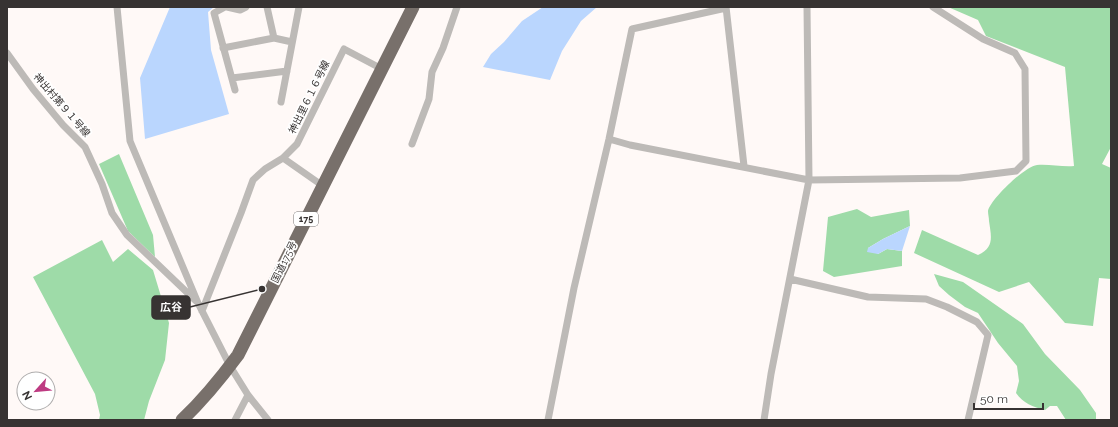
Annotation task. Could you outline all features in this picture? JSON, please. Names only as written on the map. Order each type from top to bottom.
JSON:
[{"type":"highway","name":"国道175号","points":[[182,420],[201,402],[238,355],[413,7]]},
{"type":"street","points":[[117,7],[130,141],[198,303],[230,366],[248,395],[268,420]]},
{"type":"street","points":[[235,90],[214,13],[226,7],[240,10],[246,7]]},
{"type":"street","points":[[267,7],[274,38]]},
{"type":"street","points":[[281,102],[299,7]]},
{"type":"street","points":[[412,144],[429,99],[432,72],[443,48],[457,7]]},
{"type":"street","points":[[548,420],[574,288],[609,139],[632,29],[726,7],[744,166]]},
{"type":"street","points":[[764,420],[771,374],[809,180],[807,7]]},
{"type":"street","points":[[609,139],[630,145],[744,166],[809,180],[960,178],[1016,171],[1026,162],[1024,69],[1015,53],[983,38],[933,7]]},
{"type":"street","points":[[224,48],[274,38],[292,42]]},
{"type":"street","name":"神出里６１６号線","points":[[202,311],[242,213],[253,180],[265,169],[283,158],[297,144],[344,49],[382,69]]},
{"type":"street","name":"神出村第９１号線","points":[[7,53],[33,89],[58,119],[85,147],[102,184],[112,213],[126,235],[198,303]]},
{"type":"street","points":[[232,78],[287,71]]},
{"type":"street","points":[[283,158],[323,186]]},
{"type":"street","points":[[790,279],[868,297],[926,299],[947,307],[977,322],[988,335],[968,420]]},
{"type":"street","points":[[235,420],[248,395]]},
{"type":"green space","points":[[948,7],[1111,7],[1111,147],[1102,164],[1111,168],[1111,279],[1099,278],[1093,326],[1065,323],[1029,282],[999,292],[914,253],[922,230],[978,255],[987,248],[991,241],[988,211],[990,206],[1009,184],[1024,171],[1037,165],[1074,166],[1065,67],[986,36],[978,20]]},
{"type":"green space","points":[[119,154],[153,235],[155,257],[128,231],[99,164]]},
{"type":"green space","points":[[857,209],[871,217],[909,210],[910,226],[868,248],[878,254],[887,249],[902,251],[902,266],[834,277],[823,271],[828,217]]},
{"type":"green space","points":[[102,240],[113,262],[128,249],[153,270],[169,323],[165,360],[149,401],[144,420],[99,420],[100,415],[95,394],[33,277]]},
{"type":"green space","points":[[934,274],[963,282],[1023,324],[1045,354],[1080,390],[1096,413],[1096,420],[1066,420],[1057,406],[1050,406],[1045,410],[1025,402],[1016,393],[1019,381],[1017,366],[998,343],[978,313],[965,307],[949,295],[939,286]]},
{"type":"water","points":[[170,7],[214,7],[208,12],[211,50],[229,114],[145,139],[140,78]]},
{"type":"water","points":[[543,7],[597,7],[581,21],[562,51],[550,80],[483,67],[491,54],[504,42],[522,21]]},
{"type":"water","points":[[910,226],[902,251],[887,249],[878,254],[867,252],[868,248]]},
{"type":"place","name":"広谷","points":[[262,289]]}]
